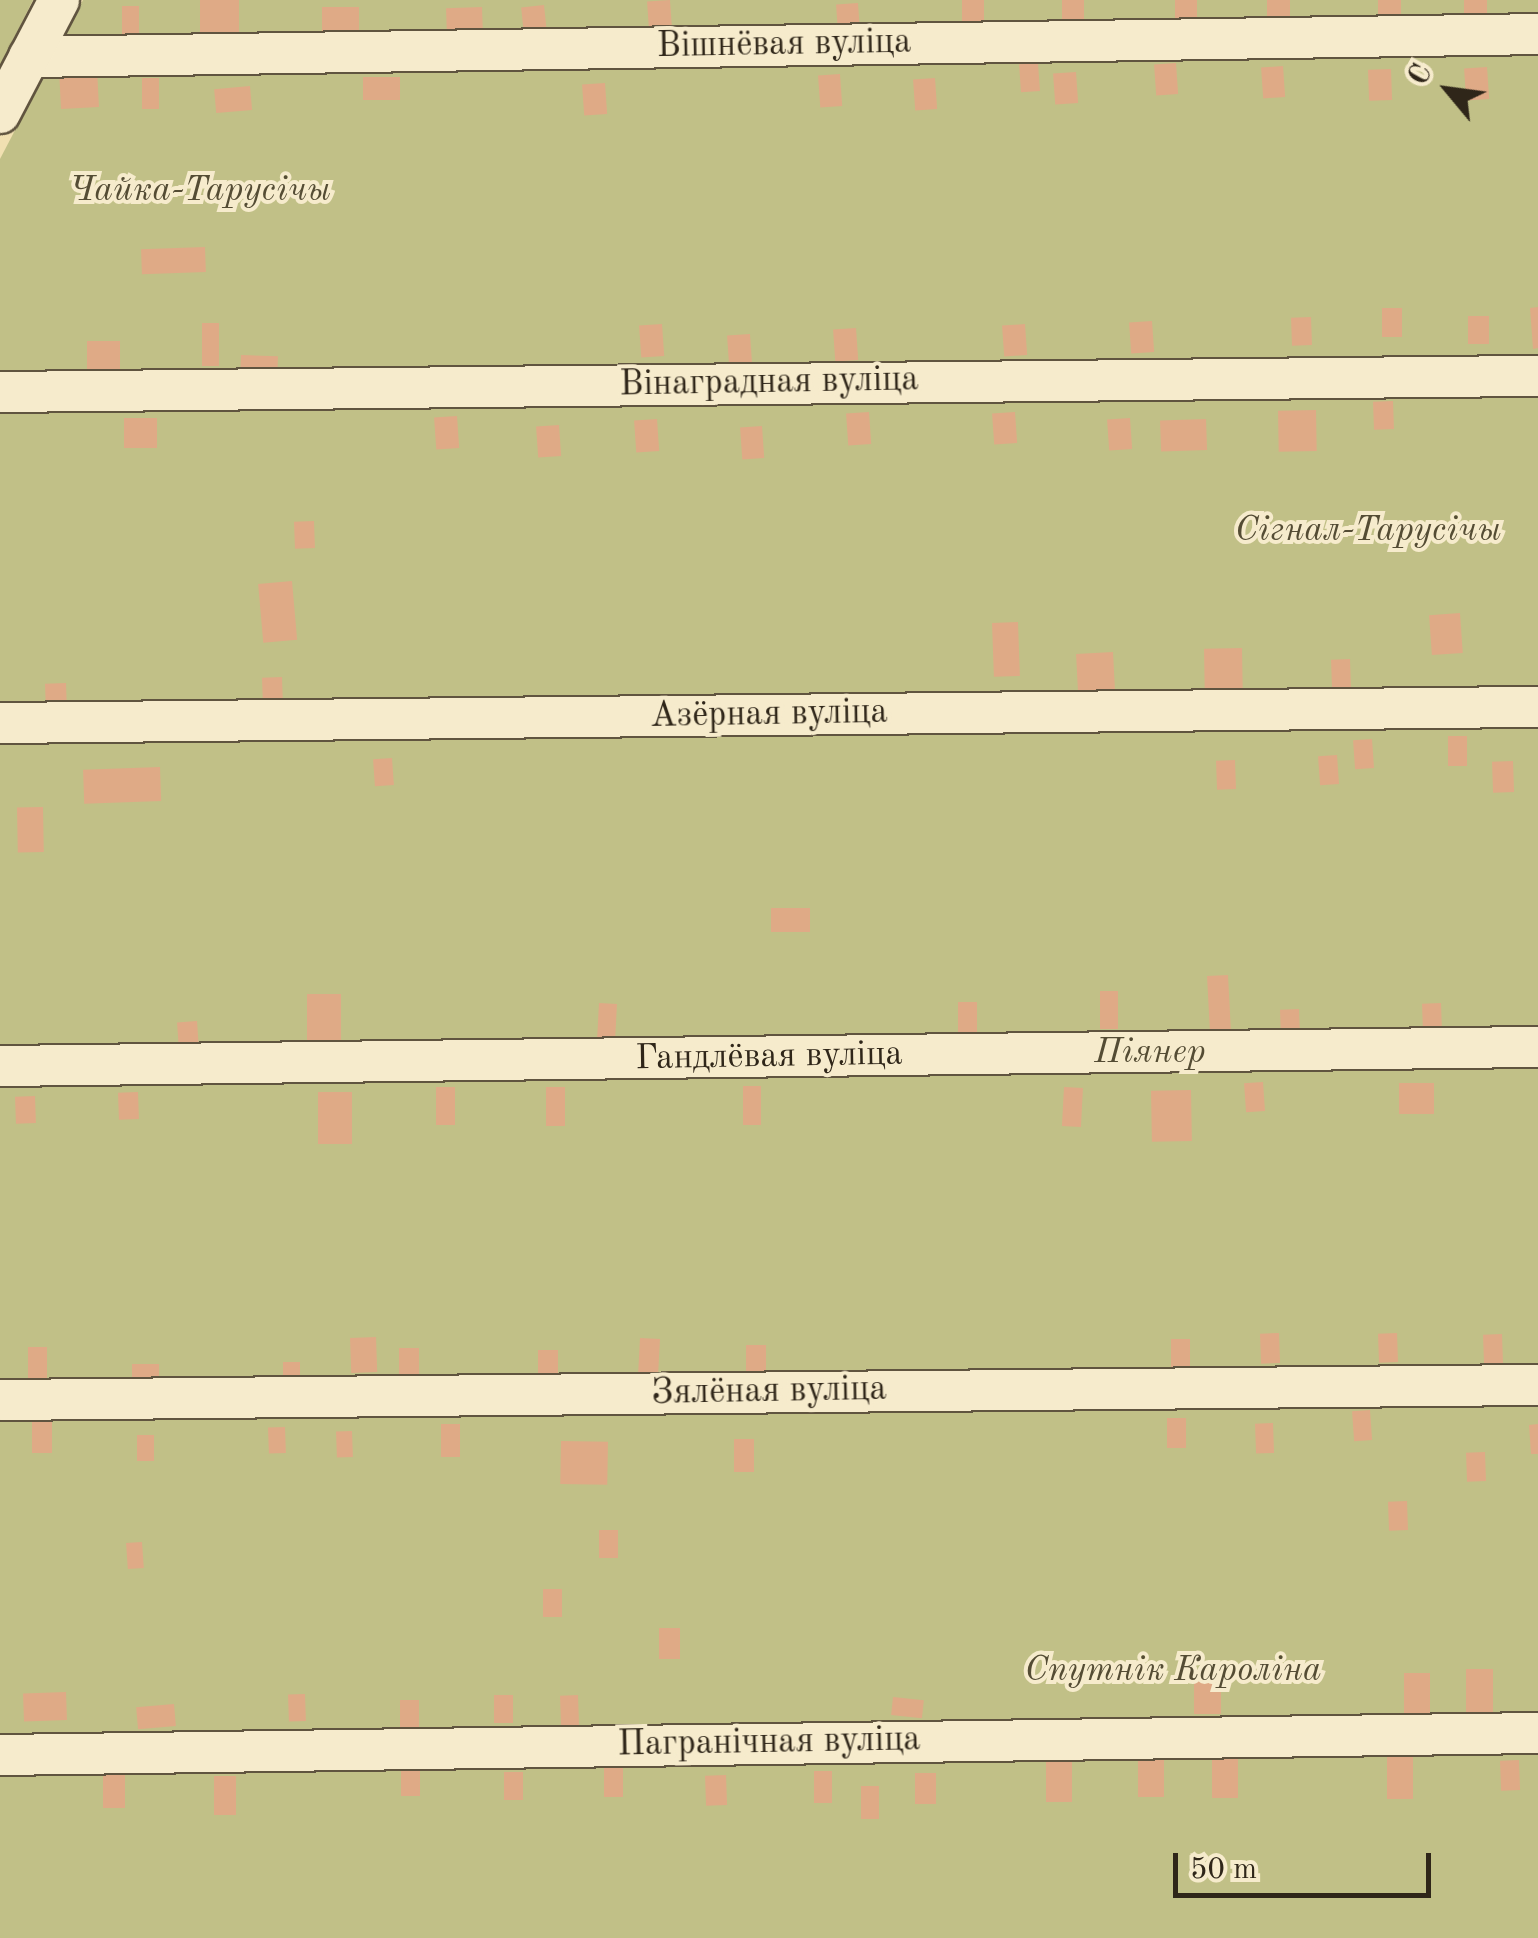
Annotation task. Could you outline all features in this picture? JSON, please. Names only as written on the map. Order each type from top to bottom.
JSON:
[{"type":"street","points":[[0,113],[59,0]]},
{"type":"street","name":"Вішнёвая вуліца","points":[[29,57],[1538,34]]},
{"type":"street","name":"Вінаградная вуліца","points":[[0,392],[1538,376]]},
{"type":"street","name":"Азёрная вуліца","points":[[0,723],[1538,707]]},
{"type":"street","name":"Гандлёвая вуліца","points":[[0,1066],[1538,1047]]},
{"type":"street","name":"Зялёная вуліца","points":[[0,1400],[1538,1385]]},
{"type":"street","name":"Пагранічная вуліца","points":[[0,1755],[1538,1734]]},
{"type":"green space","points":[[0,0],[33,0],[0,66]]},
{"type":"green space","points":[[83,0],[1538,0],[1538,1938],[0,1938],[0,159]]},
{"type":"building","points":[[200,0],[239,0],[239,35],[200,35]]},
{"type":"building","points":[[670,0],[672,31],[649,33],[647,2]]},
{"type":"building","points":[[962,0],[984,0],[984,30],[962,30]]},
{"type":"building","points":[[1062,0],[1084,0],[1084,26],[1062,26]]},
{"type":"building","points":[[1175,0],[1197,0],[1197,21],[1175,21]]},
{"type":"building","points":[[1267,0],[1290,0],[1290,23],[1267,23]]},
{"type":"building","points":[[1378,0],[1401,0],[1401,20],[1378,20]]},
{"type":"building","points":[[1464,0],[1487,0],[1487,16],[1464,16]]},
{"type":"building","points":[[858,3],[860,34],[838,35],[836,5]]},
{"type":"building","points":[[544,5],[547,36],[524,38],[521,7]]},
{"type":"building","points":[[122,6],[139,6],[139,37],[122,37]]},
{"type":"building","points":[[322,7],[359,7],[359,31],[322,31]]},
{"type":"building","points":[[482,7],[483,30],[447,31],[446,8]]},
{"type":"building","points":[[1038,63],[1040,91],[1021,92],[1019,64]]},
{"type":"building","points":[[1176,63],[1178,94],[1156,95],[1154,65]]},
{"type":"building","points":[[1283,66],[1285,97],[1263,98],[1261,68]]},
{"type":"building","points":[[1487,67],[1489,99],[1466,101],[1464,69]]},
{"type":"building","points":[[97,69],[99,107],[61,109],[59,71]]},
{"type":"building","points":[[1391,69],[1392,100],[1369,101],[1368,70]]},
{"type":"building","points":[[1076,72],[1078,103],[1055,105],[1053,74]]},
{"type":"building","points":[[840,74],[842,106],[820,107],[818,76]]},
{"type":"building","points":[[363,77],[400,77],[400,100],[363,100]]},
{"type":"building","points":[[142,78],[159,78],[159,109],[142,109]]},
{"type":"building","points":[[935,78],[937,109],[915,110],[913,80]]},
{"type":"building","points":[[605,83],[607,114],[584,116],[582,85]]},
{"type":"building","points":[[250,86],[252,110],[216,113],[214,89]]},
{"type":"building","points":[[205,247],[206,272],[142,274],[141,249]]},
{"type":"building","points":[[1538,307],[1538,348],[1533,349],[1530,308]]},
{"type":"building","points":[[1382,308],[1402,308],[1402,337],[1382,337]]},
{"type":"building","points":[[1468,316],[1489,316],[1489,344],[1468,344]]},
{"type":"building","points":[[1311,317],[1312,345],[1292,346],[1291,318]]},
{"type":"building","points":[[1152,321],[1154,352],[1131,354],[1129,323]]},
{"type":"building","points":[[202,323],[219,323],[219,366],[202,366]]},
{"type":"building","points":[[662,324],[664,356],[641,358],[639,326]]},
{"type":"building","points":[[1025,324],[1027,355],[1004,357],[1002,326]]},
{"type":"building","points":[[856,328],[858,360],[835,362],[833,330]]},
{"type":"building","points":[[750,334],[752,366],[729,368],[727,336]]},
{"type":"building","points":[[87,341],[120,341],[120,371],[87,371]]},
{"type":"building","points":[[241,355],[278,356],[277,378],[240,377]]},
{"type":"building","points":[[1393,401],[1394,429],[1374,430],[1373,402]]},
{"type":"building","points":[[1316,410],[1317,451],[1279,452],[1278,411]]},
{"type":"building","points":[[869,412],[871,444],[848,446],[846,414]]},
{"type":"building","points":[[1015,412],[1017,443],[994,445],[992,414]]},
{"type":"building","points":[[457,416],[459,448],[436,450],[434,418]]},
{"type":"building","points":[[124,418],[157,418],[157,448],[124,448]]},
{"type":"building","points":[[1130,418],[1132,449],[1109,451],[1107,420]]},
{"type":"building","points":[[657,419],[659,451],[636,453],[634,421]]},
{"type":"building","points":[[1206,419],[1207,450],[1161,452],[1160,421]]},
{"type":"building","points":[[559,425],[561,456],[538,458],[536,427]]},
{"type":"building","points":[[762,426],[764,458],[742,459],[740,428]]},
{"type":"building","points":[[314,521],[315,548],[295,549],[294,522]]},
{"type":"building","points":[[292,581],[297,640],[263,643],[258,584]]},
{"type":"building","points":[[1460,613],[1463,653],[1432,655],[1429,615]]},
{"type":"building","points":[[1018,622],[1020,676],[994,677],[992,623]]},
{"type":"building","points":[[1242,648],[1243,689],[1205,690],[1204,649]]},
{"type":"building","points":[[1113,652],[1115,693],[1078,695],[1076,654]]},
{"type":"building","points":[[1350,659],[1351,688],[1332,689],[1331,660]]},
{"type":"building","points":[[282,677],[283,704],[263,705],[262,678]]},
{"type":"building","points":[[66,683],[67,707],[46,708],[45,684]]},
{"type":"building","points":[[1448,736],[1467,736],[1467,766],[1448,766]]},
{"type":"building","points":[[1372,739],[1374,768],[1355,769],[1353,740]]},
{"type":"building","points":[[1337,755],[1339,784],[1320,785],[1318,756]]},
{"type":"building","points":[[392,758],[394,785],[375,786],[373,759]]},
{"type":"building","points":[[1235,760],[1236,789],[1217,790],[1216,761]]},
{"type":"building","points":[[1513,761],[1514,792],[1493,793],[1492,762]]},
{"type":"building","points":[[160,767],[161,801],[84,804],[83,770]]},
{"type":"building","points":[[17,807],[43,807],[44,852],[18,852]]},
{"type":"building","points":[[771,908],[810,908],[810,932],[771,932]]},
{"type":"building","points":[[1228,975],[1231,1038],[1210,1039],[1207,976]]},
{"type":"building","points":[[1100,991],[1118,991],[1118,1029],[1100,1029]]},
{"type":"building","points":[[307,994],[341,994],[341,1045],[307,1045]]},
{"type":"building","points":[[958,1002],[977,1002],[977,1040],[958,1040]]},
{"type":"building","points":[[599,1003],[617,1004],[615,1045],[597,1044]]},
{"type":"building","points":[[1441,1003],[1442,1032],[1423,1033],[1422,1004]]},
{"type":"building","points":[[1299,1009],[1300,1038],[1281,1039],[1280,1010]]},
{"type":"building","points":[[197,1021],[199,1048],[179,1049],[177,1022]]},
{"type":"building","points":[[1263,1082],[1265,1111],[1246,1112],[1244,1083]]},
{"type":"building","points":[[1399,1083],[1434,1083],[1434,1114],[1399,1114]]},
{"type":"building","points":[[743,1086],[761,1086],[761,1125],[743,1125]]},
{"type":"building","points":[[436,1087],[455,1087],[455,1125],[436,1125]]},
{"type":"building","points":[[546,1087],[565,1087],[565,1126],[546,1126]]},
{"type":"building","points":[[1064,1087],[1083,1088],[1081,1127],[1062,1126]]},
{"type":"building","points":[[1191,1090],[1192,1141],[1152,1142],[1151,1091]]},
{"type":"building","points":[[138,1092],[139,1119],[119,1120],[118,1093]]},
{"type":"building","points":[[318,1092],[352,1092],[352,1144],[318,1144]]},
{"type":"building","points":[[35,1096],[36,1123],[16,1124],[15,1097]]},
{"type":"building","points":[[1279,1333],[1280,1363],[1261,1364],[1260,1334]]},
{"type":"building","points":[[1397,1333],[1398,1362],[1379,1363],[1378,1334]]},
{"type":"building","points":[[1502,1334],[1503,1364],[1484,1365],[1483,1335]]},
{"type":"building","points":[[376,1337],[377,1372],[351,1373],[350,1338]]},
{"type":"building","points":[[640,1338],[660,1339],[658,1373],[638,1372]]},
{"type":"building","points":[[1171,1339],[1190,1339],[1190,1368],[1171,1368]]},
{"type":"building","points":[[746,1345],[766,1345],[766,1378],[746,1378]]},
{"type":"building","points":[[28,1347],[47,1347],[47,1380],[28,1380]]},
{"type":"building","points":[[399,1348],[419,1348],[419,1381],[399,1381]]},
{"type":"building","points":[[538,1350],[558,1350],[558,1383],[538,1383]]},
{"type":"building","points":[[283,1362],[300,1362],[300,1388],[283,1388]]},
{"type":"building","points":[[132,1364],[159,1364],[159,1380],[132,1380]]},
{"type":"building","points":[[1370,1410],[1372,1440],[1354,1441],[1352,1411]]},
{"type":"building","points":[[1167,1418],[1186,1418],[1186,1448],[1167,1448]]},
{"type":"building","points":[[32,1420],[52,1420],[52,1453],[32,1453]]},
{"type":"building","points":[[1273,1423],[1274,1453],[1256,1454],[1255,1424]]},
{"type":"building","points":[[441,1424],[460,1424],[460,1457],[441,1457]]},
{"type":"building","points":[[1538,1424],[1538,1454],[1531,1454],[1529,1425]]},
{"type":"building","points":[[285,1427],[286,1453],[269,1454],[268,1428]]},
{"type":"building","points":[[352,1431],[353,1457],[337,1458],[336,1432]]},
{"type":"building","points":[[137,1435],[154,1435],[154,1461],[137,1461]]},
{"type":"building","points":[[734,1439],[754,1439],[754,1472],[734,1472]]},
{"type":"building","points":[[561,1441],[608,1442],[607,1485],[560,1484]]},
{"type":"building","points":[[1485,1452],[1486,1481],[1467,1482],[1466,1453]]},
{"type":"building","points":[[1407,1501],[1408,1530],[1389,1531],[1388,1502]]},
{"type":"building","points":[[599,1530],[618,1530],[618,1558],[599,1558]]},
{"type":"building","points":[[142,1542],[144,1568],[128,1569],[126,1543]]},
{"type":"building","points":[[543,1589],[562,1589],[562,1617],[543,1617]]},
{"type":"building","points":[[659,1628],[680,1628],[680,1659],[659,1659]]},
{"type":"building","points":[[1466,1669],[1493,1669],[1493,1712],[1466,1712]]},
{"type":"building","points":[[1194,1671],[1221,1671],[1221,1714],[1194,1714]]},
{"type":"building","points":[[1404,1673],[1430,1673],[1430,1716],[1404,1716]]},
{"type":"building","points":[[66,1692],[67,1720],[24,1721],[23,1694]]},
{"type":"building","points":[[305,1694],[306,1721],[289,1722],[288,1695]]},
{"type":"building","points":[[494,1695],[513,1695],[513,1723],[494,1723]]},
{"type":"building","points":[[578,1695],[579,1728],[561,1729],[560,1696]]},
{"type":"building","points":[[893,1697],[924,1700],[922,1718],[891,1715]]},
{"type":"building","points":[[400,1700],[419,1700],[419,1728],[400,1728]]},
{"type":"building","points":[[174,1704],[176,1726],[138,1729],[136,1707]]},
{"type":"building","points":[[1138,1754],[1164,1754],[1164,1797],[1138,1797]]},
{"type":"building","points":[[1212,1755],[1238,1755],[1238,1798],[1212,1798]]},
{"type":"building","points":[[1387,1756],[1413,1756],[1413,1799],[1387,1799]]},
{"type":"building","points":[[1046,1759],[1072,1759],[1072,1802],[1046,1802]]},
{"type":"building","points":[[1519,1760],[1520,1790],[1501,1791],[1500,1761]]},
{"type":"building","points":[[401,1768],[420,1768],[420,1796],[401,1796]]},
{"type":"building","points":[[604,1768],[623,1768],[623,1797],[604,1797]]},
{"type":"building","points":[[103,1770],[125,1770],[125,1808],[103,1808]]},
{"type":"building","points":[[814,1771],[832,1771],[832,1803],[814,1803]]},
{"type":"building","points":[[504,1772],[523,1772],[523,1800],[504,1800]]},
{"type":"building","points":[[915,1773],[936,1773],[936,1804],[915,1804]]},
{"type":"building","points":[[726,1775],[727,1805],[706,1806],[705,1776]]},
{"type":"building","points":[[214,1776],[236,1776],[236,1815],[214,1815]]},
{"type":"building","points":[[861,1786],[879,1786],[879,1819],[861,1819]]},
{"type":"park label","name":"Чайка-Тарусічы","points":[[200,191]]},
{"type":"park label","name":"Сігнал-Тарусічы","points":[[1368,531]]},
{"type":"park label","name":"Піянер","points":[[1150,1053]]},
{"type":"park label","name":"Спутнік Кароліна","points":[[1173,1671]]}]
